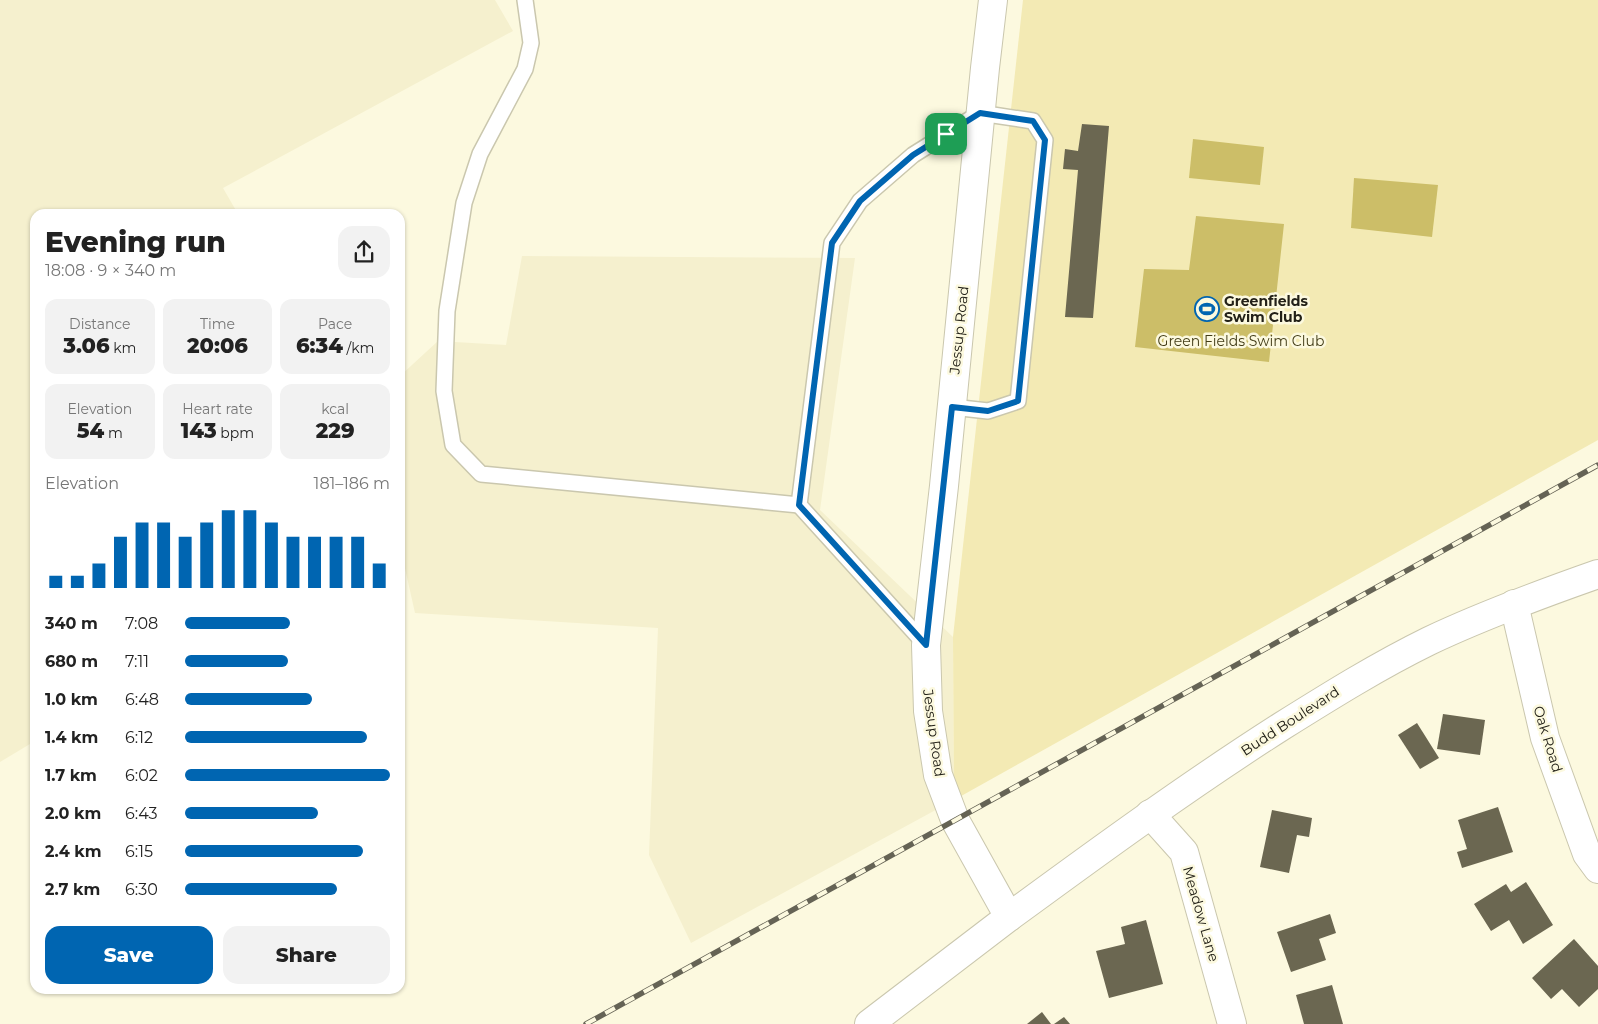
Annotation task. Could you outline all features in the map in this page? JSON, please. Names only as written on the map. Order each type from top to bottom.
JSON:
[{"type":"street","name":"Jessup Road","points":[[993,0],[926,645],[928,711],[938,776],[955,820],[1009,916]]},
{"type":"street","name":"Budd Boulevard","points":[[1009,916],[1150,814],[1239,754],[1348,685],[1429,641],[1514,604],[1598,574]]},
{"type":"street","name":"Oak Road","points":[[1514,604],[1545,738],[1588,854],[1598,869]]},
{"type":"street","name":"Meadow Lane","points":[[1150,814],[1184,852],[1232,1024]]},
{"type":"street","points":[[869,1024],[1009,916]]},
{"type":"lane","points":[[525,0],[531,44],[525,69],[480,154],[464,203],[447,311],[444,391],[453,445],[482,474],[799,505],[926,645]]},
{"type":"lane","points":[[799,505],[832,243],[860,201],[913,155],[980,113],[1033,121],[1045,140],[1018,401],[988,411],[952,407]]},
{"type":"shaded area","points":[[0,0],[495,0],[513,31],[223,188],[235,209],[30,209],[30,744],[0,762]]},
{"type":"shaded area","points":[[1193,139],[1264,147],[1260,185],[1189,178]]},
{"type":"shaded area","points":[[1354,178],[1438,185],[1432,237],[1351,228]]},
{"type":"shaded area","name":"Greenfields Swim Club","points":[[1196,216],[1284,224],[1269,362],[1135,347],[1144,269],[1189,270]]},
{"type":"shaded area","points":[[522,256],[855,258],[820,510],[953,637],[954,800],[691,943],[649,855],[658,628],[415,613],[405,568],[405,371],[438,341],[506,345]]},
{"type":"green space","name":"Green Fields Swim Club","points":[[1023,0],[1598,0],[1598,440],[954,800],[953,637]]},
{"type":"building","points":[[1082,124],[1109,126],[1093,318],[1065,317],[1078,170],[1063,169],[1065,149],[1078,151]]},
{"type":"building","points":[[1443,714],[1485,720],[1480,755],[1437,749]]},
{"type":"building","points":[[1417,723],[1439,758],[1420,769],[1398,735]]},
{"type":"building","points":[[1498,807],[1513,852],[1462,868],[1457,852],[1467,849],[1458,820]]},
{"type":"building","points":[[1272,810],[1312,818],[1309,837],[1297,835],[1289,873],[1260,867]]},
{"type":"building","points":[[1526,882],[1553,925],[1523,944],[1509,920],[1491,931],[1474,904],[1506,884],[1511,892]]},
{"type":"building","points":[[1330,914],[1336,933],[1319,939],[1326,960],[1291,972],[1277,932]]},
{"type":"building","points":[[1146,920],[1163,984],[1109,998],[1096,951],[1125,944],[1121,927]]},
{"type":"building","points":[[1574,939],[1598,966],[1598,989],[1579,1007],[1562,989],[1551,999],[1532,978]]},
{"type":"building","points":[[1332,985],[1343,1024],[1304,1024],[1296,995]]},
{"type":"building","points":[[1042,1012],[1051,1024],[1027,1024]]},
{"type":"building","points":[[1064,1017],[1070,1024],[1054,1024]]},
{"type":"railway","points":[[586,1024],[1598,465]]},
{"type":"place","name":"Greenfields Swim Club","points":[[1207,309]]},
{"type":"route","points":[[980,113],[1033,121],[1045,140],[1018,401],[988,411],[952,407],[926,645],[799,505],[832,243],[860,201],[913,155],[946,134],[980,113]]}]
